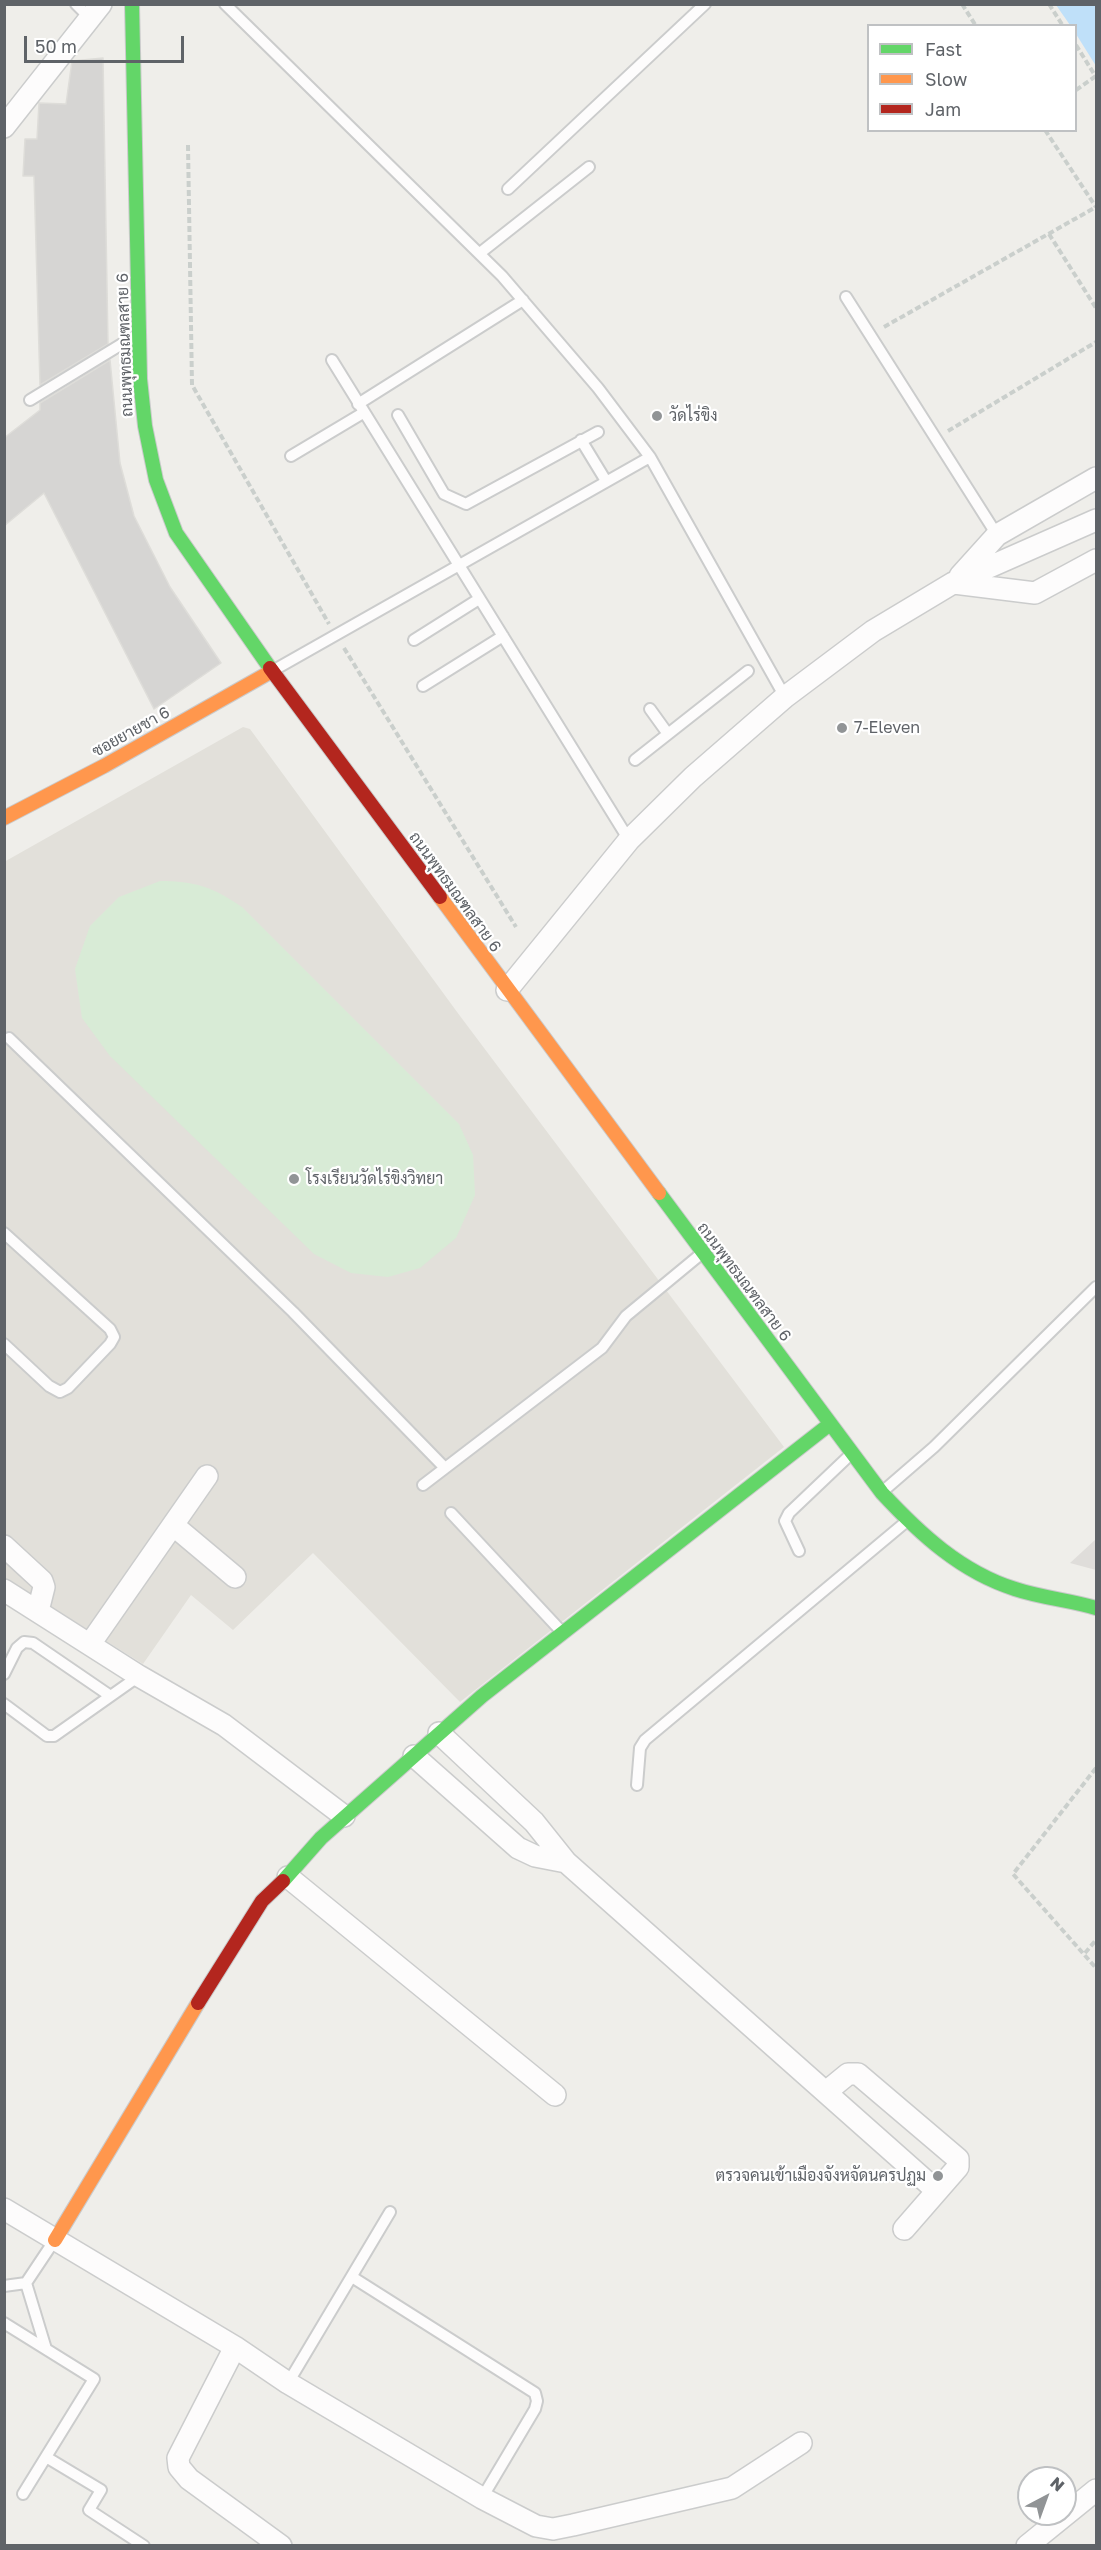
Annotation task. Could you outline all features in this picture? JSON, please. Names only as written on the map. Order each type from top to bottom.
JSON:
[{"type":"main road","name":"ถนนพุทธมณฑลสาย 6","points":[[132,4],[140,334],[145,426],[156,480],[176,532],[272,671],[882,1493],[935,1547],[992,1580],[1018,1590],[1096,1608]]},
{"type":"main road","name":"ซอยยายชา 6","points":[[4,818],[104,766],[272,671]]},
{"type":"main road","points":[[55,2240],[262,1900],[288,1877],[344,1816],[439,1733],[830,1424]]},
{"type":"street","points":[[4,127],[89,9]]},
{"type":"street","points":[[953,583],[997,535],[1096,478]]},
{"type":"street","points":[[507,990],[629,840],[693,777],[785,697],[873,631],[953,583],[1096,520]]},
{"type":"street","points":[[953,583],[1035,593],[1096,560]]},
{"type":"street","points":[[90,1644],[207,1476]]},
{"type":"street","points":[[173,1525],[235,1576]]},
{"type":"street","points":[[4,1546],[42,1581],[44,1587],[38,1611]]},
{"type":"street","points":[[4,1590],[139,1676],[224,1725],[344,1816]]},
{"type":"street","points":[[439,1733],[534,1822],[566,1862],[937,2191]]},
{"type":"street","points":[[414,1756],[518,1848],[535,1856],[566,1862]]},
{"type":"street","points":[[288,1877],[555,2095]]},
{"type":"street","points":[[826,2092],[848,2074],[858,2074],[958,2159],[958,2167],[904,2229]]},
{"type":"street","points":[[4,2209],[235,2347],[288,2383],[482,2498],[536,2526],[553,2529],[732,2488],[801,2443]]},
{"type":"street","points":[[235,2347],[178,2458],[179,2467],[189,2479],[281,2546]]},
{"type":"street","points":[[1027,2546],[1096,2491]]},
{"type":"lane","points":[[225,4],[480,253],[598,388],[650,458],[785,697]]},
{"type":"lane","points":[[508,189],[705,4]]},
{"type":"lane","points":[[480,253],[589,167]]},
{"type":"lane","points":[[846,297],[997,535]]},
{"type":"lane","points":[[291,456],[523,300]]},
{"type":"lane","points":[[30,400],[140,334]]},
{"type":"lane","points":[[332,360],[629,840]]},
{"type":"lane","points":[[398,415],[444,494],[466,504],[598,432]]},
{"type":"lane","points":[[581,440],[606,481]]},
{"type":"lane","points":[[272,671],[650,458]]},
{"type":"lane","points":[[414,640],[479,599]]},
{"type":"lane","points":[[423,686],[503,636]]},
{"type":"lane","points":[[635,760],[748,671]]},
{"type":"lane","points":[[650,710],[668,734]]},
{"type":"lane","points":[[9,1038],[293,1312],[446,1468]]},
{"type":"lane","points":[[4,1344],[49,1386],[60,1392],[110,1344],[114,1337],[110,1329],[6,1239]]},
{"type":"lane","points":[[423,1485],[602,1348],[626,1316],[702,1253]]},
{"type":"lane","points":[[882,1493],[934,1447],[1096,1287]]},
{"type":"lane","points":[[800,1551],[785,1521],[789,1514],[851,1454]]},
{"type":"lane","points":[[451,1513],[563,1633]]},
{"type":"lane","points":[[637,1785],[640,1748],[645,1740],[907,1521]]},
{"type":"lane","points":[[4,1674],[17,1648],[24,1642],[33,1644],[109,1695]]},
{"type":"lane","points":[[4,1704],[47,1736],[54,1736],[139,1676]]},
{"type":"lane","points":[[288,2383],[390,2212]]},
{"type":"lane","points":[[4,2286],[26,2283],[55,2240]]},
{"type":"lane","points":[[352,2277],[535,2392],[537,2401],[535,2409],[482,2498]]},
{"type":"lane","points":[[26,2283],[46,2349]]},
{"type":"lane","points":[[4,2323],[94,2379],[23,2494]]},
{"type":"lane","points":[[46,2457],[101,2490],[89,2510],[144,2546]]},
{"type":"path","points":[[962,4],[975,24]]},
{"type":"path","points":[[1049,4],[1062,24]]},
{"type":"path","points":[[1077,47],[1096,76],[1077,89]]},
{"type":"path","points":[[870,335],[1096,207],[1046,132]]},
{"type":"path","points":[[188,145],[192,385],[335,634],[516,927]]},
{"type":"path","points":[[1049,234],[1096,308]]},
{"type":"path","points":[[935,439],[1096,342]]},
{"type":"path","points":[[1096,1770],[1013,1874],[1096,1968]]},
{"type":"path","points":[[1085,1953],[1096,1940]]},
{"type":"shaded area","name":"โรงเรียนวัดไร่ขิงวิทยา","points":[[243,727],[250,729],[460,1016],[784,1447],[460,1702],[313,1553],[233,1630],[191,1595],[143,1664],[5,1578],[4,862]]},
{"type":"shaded area","points":[[1096,1539],[1096,1570],[1070,1563]]},
{"type":"green space","points":[[160,881],[183,882],[203,887],[222,894],[242,907],[459,1124],[473,1155],[475,1195],[456,1238],[420,1268],[388,1277],[351,1273],[314,1254],[110,1056],[82,1018],[75,969],[90,926],[119,897]]},
{"type":"water","points":[[1056,5],[1096,5],[1096,66],[1077,36],[1077,24],[1069,24]]},
{"type":"building","points":[[103,58],[108,344],[40,385],[34,176],[23,176],[25,139],[37,139],[39,103],[66,104],[72,61]]},
{"type":"building","points":[[110,360],[120,463],[134,516],[170,587],[221,663],[154,709],[44,493],[4,526],[4,438],[40,410],[40,403]]},
{"type":"traffic: fast","points":[[132,4],[140,379],[145,426],[156,480],[176,533],[270,668]]},
{"type":"traffic: fast","points":[[659,1193],[882,1493],[911,1523],[959,1562],[995,1582],[1025,1592],[1096,1608]]},
{"type":"traffic: fast","points":[[283,1881],[321,1838],[482,1696],[830,1424]]},
{"type":"traffic: slow","points":[[4,818],[104,766],[272,671]]},
{"type":"traffic: slow","points":[[440,897],[659,1193]]},
{"type":"traffic: slow","points":[[55,2240],[198,2003]]},
{"type":"traffic: jam","points":[[270,668],[440,897]]},
{"type":"traffic: jam","points":[[198,2003],[262,1901],[283,1881]]},
{"type":"place","name":"วัดไร่ขิง","points":[[657,416]]},
{"type":"place","name":"7-Eleven","points":[[842,728]]},
{"type":"place","name":"โรงเรียนวัดไร่ขิงวิทยา","points":[[294,1179]]},
{"type":"place","name":"ตรวจคนเข้าเมืองจังหจัดนครปฏม","points":[[938,2176]]}]
